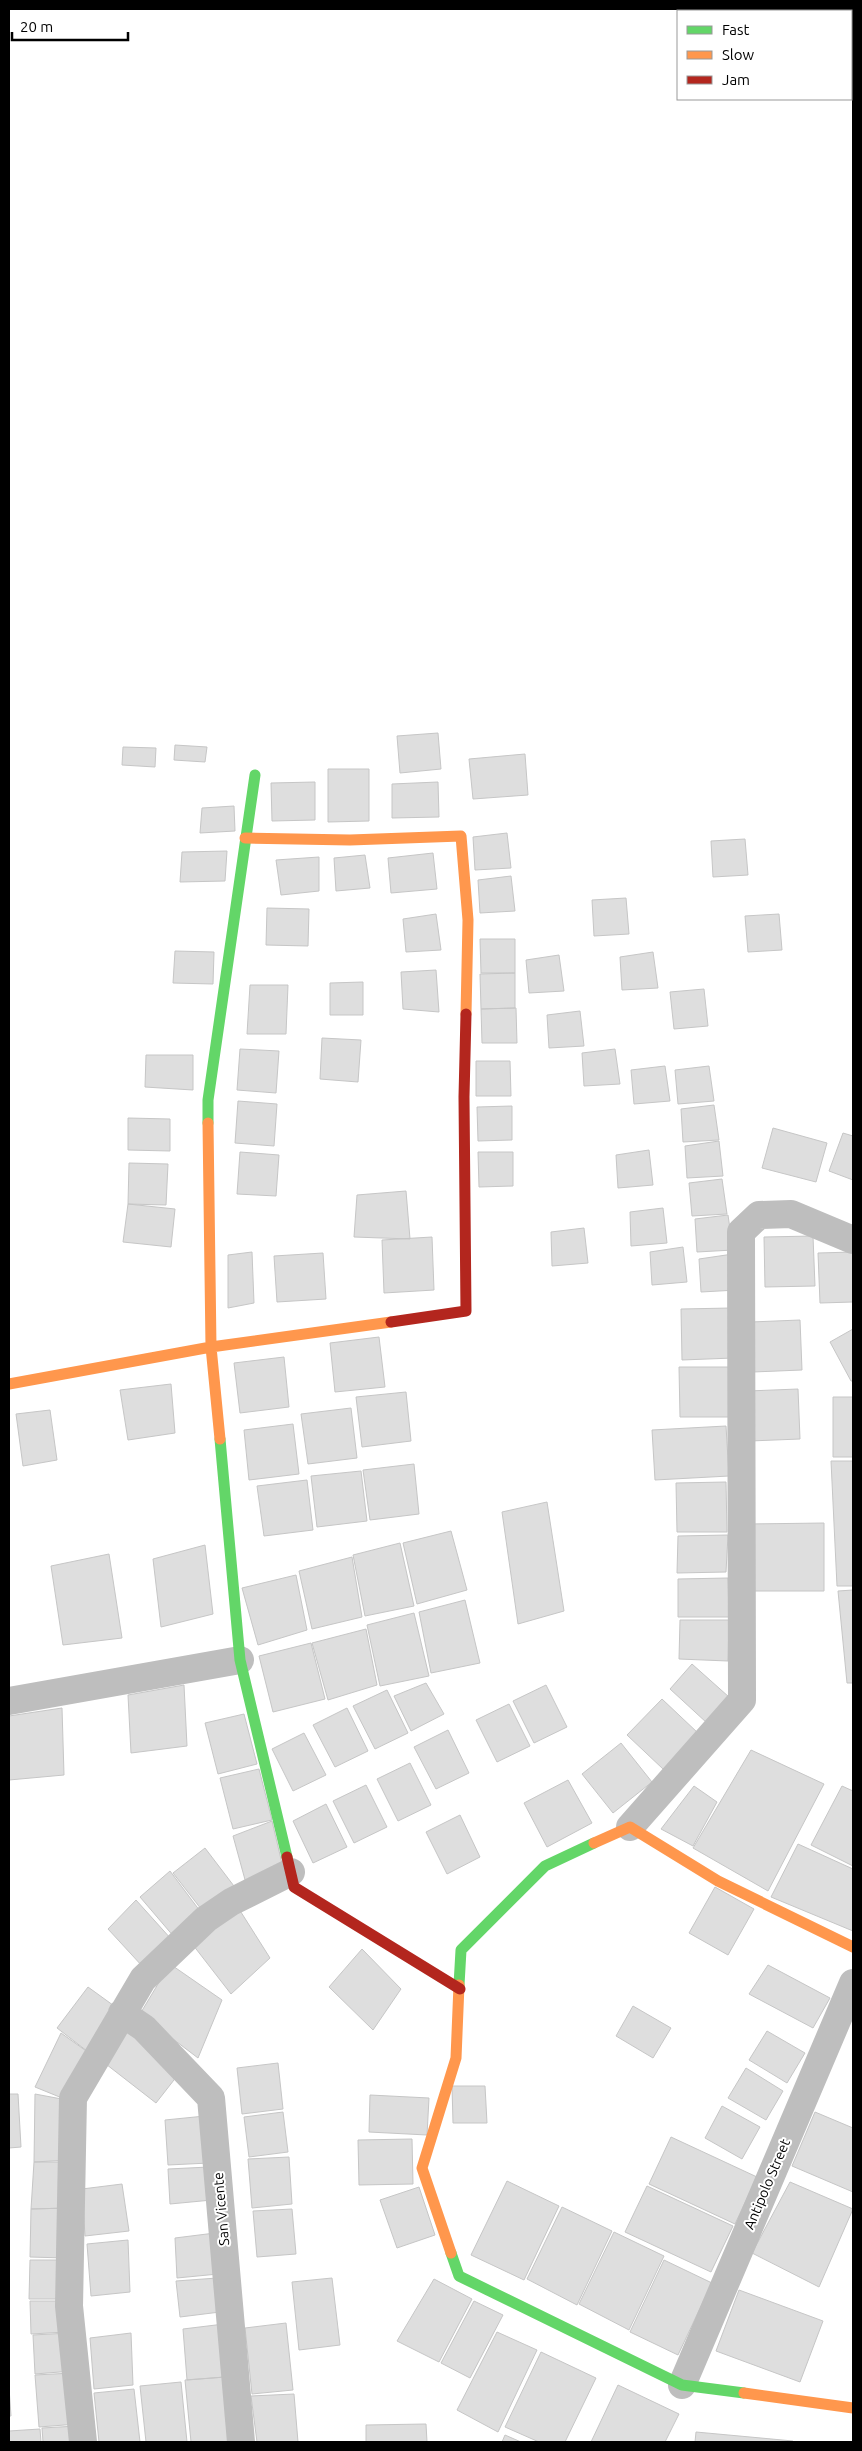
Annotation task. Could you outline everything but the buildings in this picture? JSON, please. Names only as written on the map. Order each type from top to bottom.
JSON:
[{"type":"street","points":[[255,775],[208,1100],[211,1347],[240,1660],[294,1887],[460,1989]]},
{"type":"street","points":[[9,1384],[211,1347],[466,1311],[464,1097],[468,920],[461,836],[350,840],[246,838]]},
{"type":"street","points":[[853,1240],[791,1214],[759,1215],[741,1232],[742,1700],[630,1827],[546,1866],[461,1950],[456,2058],[422,2168],[459,2276],[682,2386],[853,2408]]},
{"type":"street","points":[[9,1701],[240,1660]]},
{"type":"street","points":[[630,1827],[718,1881],[853,1947]]},
{"type":"street","points":[[83,2442],[68,2306],[73,2098],[143,1980],[206,1919],[231,1902],[291,1872]]},
{"type":"street","name":"Antipolo Street","points":[[682,2386],[853,1983]]},
{"type":"street","name":"San Vicente","points":[[122,2013],[144,2028],[211,2098],[241,2442]]},
{"type":"traffic: fast","points":[[208,1123],[208,1100],[255,775]]},
{"type":"traffic: fast","points":[[220,1439],[240,1660],[287,1857]]},
{"type":"traffic: fast","points":[[459,1985],[461,1950],[545,1866],[594,1843]]},
{"type":"traffic: fast","points":[[451,2253],[459,2276],[682,2385],[744,2393]]},
{"type":"traffic: slow","points":[[245,838],[350,840],[461,836],[468,920],[466,1014]]},
{"type":"traffic: slow","points":[[208,1123],[211,1347],[220,1439]]},
{"type":"traffic: slow","points":[[9,1384],[211,1347],[391,1322]]},
{"type":"traffic: slow","points":[[594,1843],[630,1827],[718,1881],[853,1947]]},
{"type":"traffic: slow","points":[[451,2253],[422,2168],[456,2058],[459,1985]]},
{"type":"traffic: slow","points":[[744,2393],[853,2408]]},
{"type":"traffic: jam","points":[[391,1322],[466,1311],[464,1097],[466,1014]]},
{"type":"traffic: jam","points":[[287,1857],[294,1887],[460,1989]]}]
